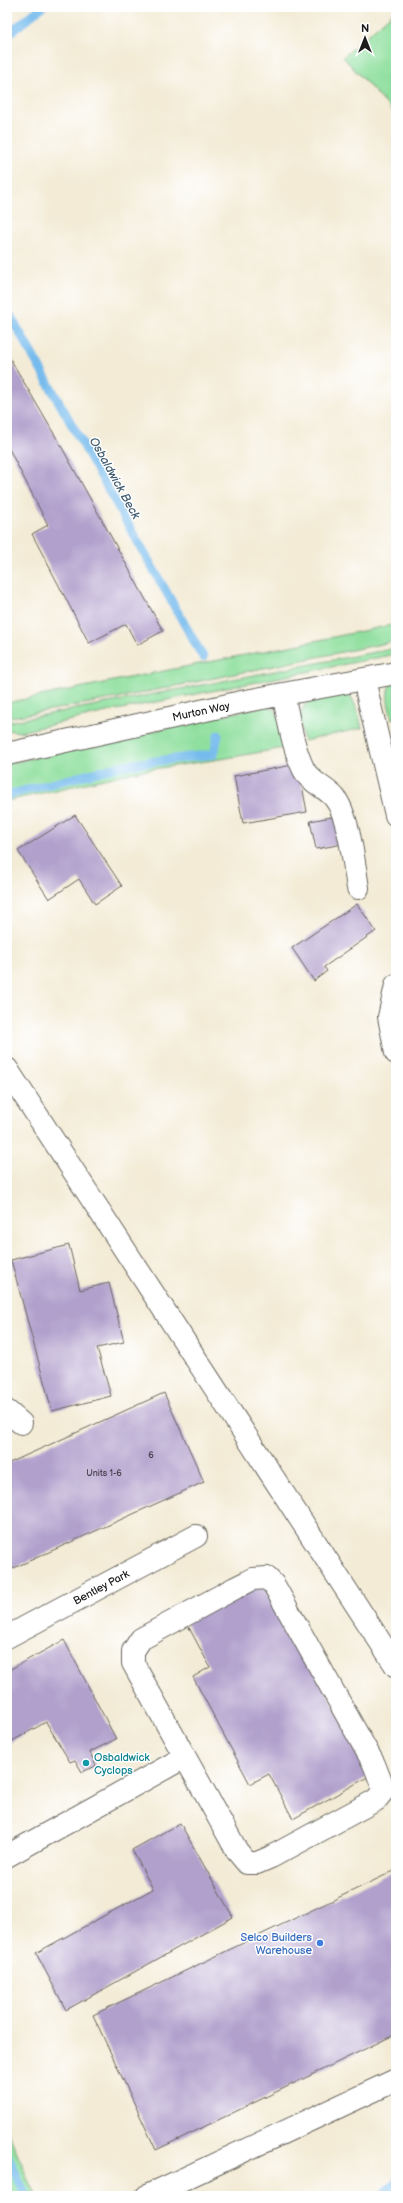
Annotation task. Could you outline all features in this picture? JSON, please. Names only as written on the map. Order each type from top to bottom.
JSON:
[{"type":"street","name":"Murton Way","points":[[7,754],[283,694],[396,673]]},
{"type":"street","points":[[364,680],[396,815]]},
{"type":"street","points":[[283,694],[296,750],[303,770],[309,778],[334,798],[340,808],[350,839],[358,888]]},
{"type":"street","points":[[396,985],[389,1017],[396,1053]]},
{"type":"street","points":[[7,1069],[396,1666]]},
{"type":"street","name":"Bentley Park","points":[[7,1637],[196,1536]]},
{"type":"street","points":[[267,1578],[274,1584],[348,1716],[374,1764],[384,1790],[376,1800],[350,1814],[257,1863],[247,1863],[237,1851],[185,1757],[136,1672],[132,1663],[133,1651],[141,1640],[188,1614],[253,1579],[267,1578]]},
{"type":"street","points":[[7,1856],[185,1757]]},
{"type":"street","points":[[146,2196],[396,2080]]},
{"type":"green space","points":[[396,10],[396,115],[343,57]]},
{"type":"green space","points":[[396,624],[396,641],[122,697],[7,718],[7,703]]},
{"type":"green space","points":[[396,648],[396,654],[102,713],[20,732],[7,730],[7,722]]},
{"type":"green space","points":[[396,682],[396,718],[392,719],[387,696],[391,683]]},
{"type":"green space","points":[[349,692],[357,709],[362,728],[304,741],[301,726],[303,707],[308,702],[316,698]]},
{"type":"green space","points":[[265,706],[274,709],[279,716],[290,747],[139,771],[7,801],[7,764]]},
{"type":"green space","points":[[7,2130],[36,2195],[36,2196],[7,2196]]},
{"type":"building","points":[[8,355],[60,444],[163,631],[137,645],[126,624],[89,643],[32,534],[48,525],[7,445]]},
{"type":"building","points":[[298,764],[307,812],[243,823],[234,776]]},
{"type":"building","points":[[75,815],[122,886],[95,904],[79,879],[49,899],[18,851]]},
{"type":"building","points":[[337,816],[343,844],[316,849],[310,821]]},
{"type":"building","points":[[357,904],[376,931],[324,967],[327,971],[314,981],[292,948]]},
{"type":"building","points":[[69,1245],[80,1290],[109,1283],[124,1342],[97,1348],[111,1396],[52,1411],[11,1260]]},
{"type":"building","points":[[164,1393],[204,1482],[7,1571],[7,1464]]},
{"type":"building","points":[[263,1580],[373,1774],[293,1819],[269,1774],[250,1784],[193,1677],[210,1667],[186,1622]]},
{"type":"building","points":[[64,1640],[116,1739],[90,1752],[96,1766],[82,1772],[75,1760],[70,1762],[46,1722],[7,1744],[7,1671]]},
{"type":"building","points":[[180,1823],[233,1917],[66,2010],[36,1953],[153,1889],[132,1850]]},
{"type":"building","name":"Selco Builders Warehouse","points":[[396,1870],[396,2034],[156,2150],[93,2015]]},
{"type":"waterway","name":"Osbaldwick Beck","points":[[7,35],[42,7]]},
{"type":"waterway","name":"Osbaldwick Beck","points":[[7,310],[203,657]]},
{"type":"waterway","name":"Osbaldwick Beck","points":[[7,795],[125,765],[214,754],[218,735]]},
{"type":"waterway","points":[[7,2155],[26,2196]]},
{"type":"waterway","points":[[382,2196],[396,2182]]},
{"type":"place","name":"Osbaldwick Cyclops","points":[[86,1763]]},
{"type":"place","name":"Selco Builders Warehouse","points":[[320,1943]]}]
